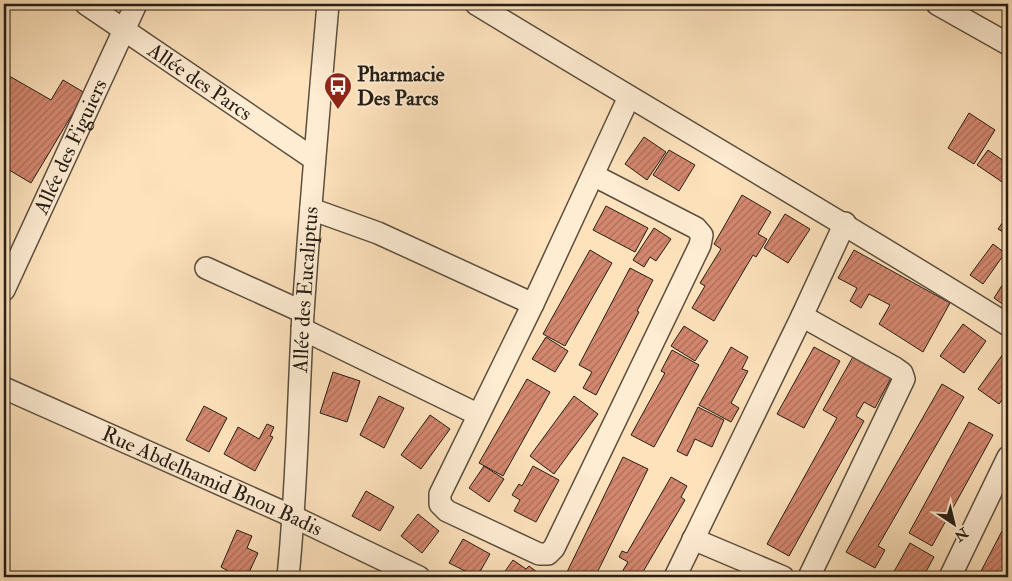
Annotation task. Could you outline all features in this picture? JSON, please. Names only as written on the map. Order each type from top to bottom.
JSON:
[{"type":"street","name":"Allée des Figuiers","points":[[4,290],[136,4]]},
{"type":"street","name":"Allée des Eucaliptus","points":[[288,577],[294,517],[303,320],[314,159],[328,4]]},
{"type":"street","points":[[476,4],[629,97],[845,223],[1008,325]]},
{"type":"street","points":[[936,4],[1008,44]]},
{"type":"street","name":"Allée des Parcs","points":[[97,7],[124,28],[314,159]]},
{"type":"street","points":[[593,175],[696,228],[702,235],[696,254],[554,548],[548,554],[539,554],[447,511],[440,504],[440,494],[533,304],[629,97]]},
{"type":"street","points":[[311,209],[378,233],[533,304]]},
{"type":"street","points":[[675,577],[845,223]]},
{"type":"street","points":[[206,268],[478,414]]},
{"type":"street","points":[[802,316],[895,368],[902,373],[904,379],[809,577]]},
{"type":"street","name":"Rue Abdelhamid Bnou Badis","points":[[4,388],[294,517],[419,577]]},
{"type":"street","points":[[950,577],[1008,457]]},
{"type":"street","points":[[693,539],[783,577]]},
{"type":"building","points":[[4,73],[51,100],[63,80],[85,93],[31,183],[4,167]]},
{"type":"building","points":[[969,113],[995,130],[974,164],[948,148]]},
{"type":"building","points":[[644,137],[666,152],[647,180],[625,164]]},
{"type":"building","points":[[669,150],[695,165],[679,191],[653,175]]},
{"type":"building","points":[[988,150],[1008,164],[1008,186],[977,165]]},
{"type":"building","points":[[742,195],[771,212],[758,234],[767,239],[756,257],[753,255],[714,321],[692,308],[705,286],[700,283],[721,249],[714,244]]},
{"type":"building","points":[[606,206],[648,228],[635,252],[593,230]]},
{"type":"building","points":[[785,214],[810,229],[788,263],[764,248]]},
{"type":"building","points":[[1008,215],[1008,235],[998,229]]},
{"type":"building","points":[[654,228],[671,239],[656,261],[650,257],[644,267],[633,260]]},
{"type":"building","points":[[993,244],[1005,253],[983,284],[970,275]]},
{"type":"building","points":[[590,250],[612,263],[565,346],[543,334]]},
{"type":"building","points":[[854,250],[950,303],[923,352],[879,324],[890,305],[869,294],[861,308],[850,301],[857,288],[838,278]]},
{"type":"building","points":[[630,268],[653,280],[637,311],[639,312],[596,395],[583,388],[592,372],[579,365]]},
{"type":"building","points":[[1008,276],[1008,308],[994,298]]},
{"type":"building","points":[[963,324],[986,341],[964,373],[940,356]]},
{"type":"building","points":[[684,326],[708,341],[695,361],[671,346]]},
{"type":"building","points":[[546,337],[568,351],[555,372],[532,359]]},
{"type":"building","points":[[731,347],[748,357],[742,369],[748,371],[731,403],[739,408],[731,422],[699,405]]},
{"type":"building","points":[[814,347],[840,361],[804,428],[777,414]]},
{"type":"building","points":[[672,350],[699,365],[654,447],[631,435],[665,373],[661,371]]},
{"type":"building","points":[[1003,354],[1008,357],[1008,392],[999,404],[978,389]]},
{"type":"building","points":[[854,355],[892,376],[875,408],[864,402],[856,416],[864,421],[789,556],[767,544],[837,418],[823,410]]},
{"type":"building","points":[[333,372],[360,381],[347,422],[320,413]]},
{"type":"building","points":[[527,379],[550,392],[503,476],[479,463]]},
{"type":"building","points":[[942,384],[964,397],[878,546],[885,550],[875,568],[846,552]]},
{"type":"building","points":[[379,396],[404,408],[384,448],[360,435]]},
{"type":"building","points":[[574,396],[598,414],[554,474],[530,456]]},
{"type":"building","points":[[204,406],[227,418],[209,452],[186,440]]},
{"type":"building","points":[[698,407],[724,420],[712,447],[695,439],[687,456],[677,451]]},
{"type":"building","points":[[430,415],[450,429],[421,469],[401,455]]},
{"type":"building","points":[[969,422],[993,435],[932,546],[909,533]]},
{"type":"building","points":[[267,424],[274,427],[270,436],[273,437],[255,471],[224,454],[238,427],[259,439]]},
{"type":"building","points":[[623,457],[648,469],[595,577],[579,577],[567,572]]},
{"type":"building","points":[[484,466],[504,479],[489,502],[469,488]]},
{"type":"building","points":[[533,466],[559,480],[536,522],[514,511],[520,500],[512,495],[519,484],[522,486]]},
{"type":"building","points":[[671,477],[687,486],[681,497],[685,500],[640,577],[619,577],[628,562],[619,557],[622,551],[627,553]]},
{"type":"building","points":[[366,491],[394,507],[380,531],[352,516]]},
{"type":"building","points":[[418,514],[439,531],[422,553],[401,536]]},
{"type":"building","points":[[1008,518],[1008,532],[1002,529]]},
{"type":"building","points":[[237,530],[252,536],[247,548],[258,553],[247,577],[225,577],[228,571],[221,567]]},
{"type":"building","points":[[1002,531],[1008,534],[1008,577],[978,577]]},
{"type":"building","points":[[463,539],[490,554],[477,577],[449,563]]},
{"type":"building","points":[[910,543],[934,557],[923,577],[891,577]]},
{"type":"building","points":[[513,560],[526,569],[529,566],[541,575],[539,577],[501,577]]},
{"type":"building","points":[[708,572],[720,577],[705,577]]},
{"type":"place","name":"Pharmacie Des Parcs","points":[[338,110]]}]
